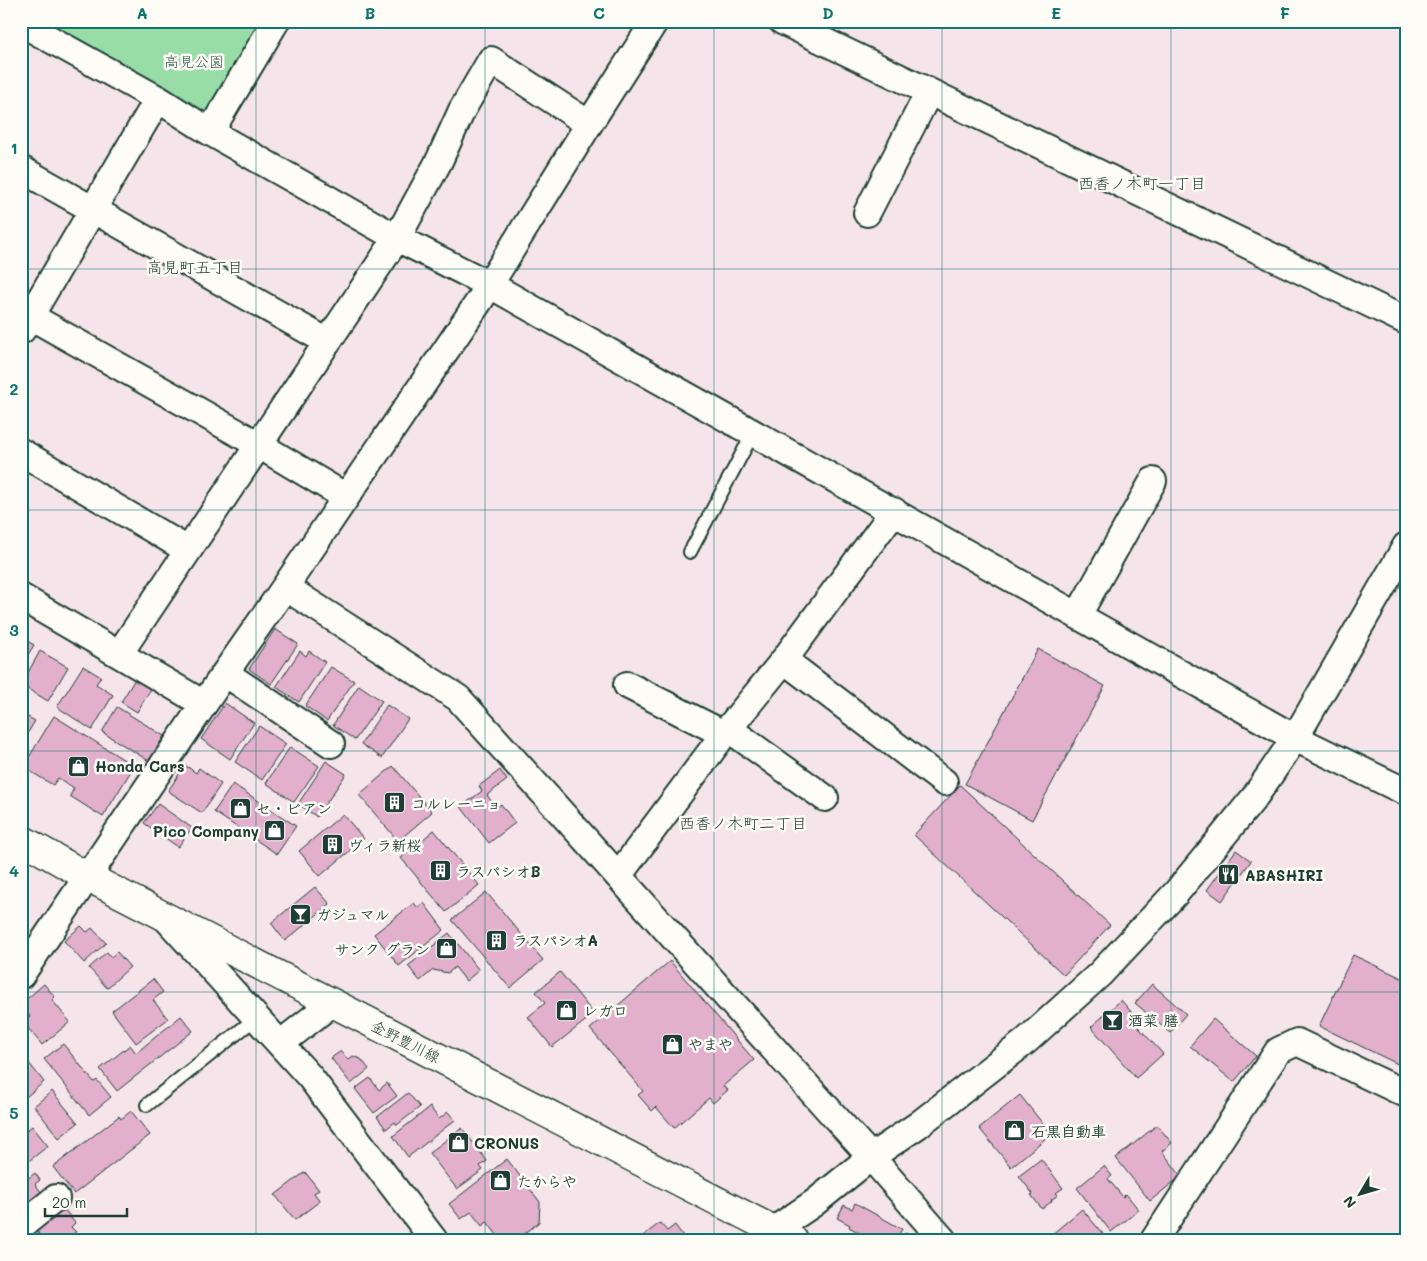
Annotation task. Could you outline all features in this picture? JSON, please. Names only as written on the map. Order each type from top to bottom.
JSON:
[{"type":"main road","name":"金野豊川線","points":[[21,838],[88,878],[783,1235]]},
{"type":"street","points":[[210,132],[276,21]]},
{"type":"street","points":[[21,975],[225,672],[490,285],[654,21]]},
{"type":"street","points":[[782,21],[1406,321]]},
{"type":"street","points":[[21,23],[158,99],[210,132],[397,238],[490,285],[1078,614],[1295,738],[1406,792]]},
{"type":"street","points":[[118,654],[397,238],[439,161],[462,110],[491,60],[589,124]]},
{"type":"street","points":[[867,213],[929,92]]},
{"type":"street","points":[[158,99],[93,209],[24,319],[259,445],[346,497]]},
{"type":"street","points":[[21,169],[328,342]]},
{"type":"street","points":[[21,452],[188,550]]},
{"type":"street","points":[[1078,614],[1153,481]]},
{"type":"street","points":[[618,876],[784,660],[894,511]]},
{"type":"street","points":[[783,1235],[814,1203],[871,1157],[926,1119],[1026,1041],[1100,974],[1176,893],[1254,798],[1295,738],[1406,546]]},
{"type":"street","points":[[285,587],[458,698],[871,1157],[943,1240]]},
{"type":"street","points":[[21,597],[204,704]]},
{"type":"street","points":[[784,660],[944,782]]},
{"type":"street","points":[[225,672],[331,744]]},
{"type":"street","points":[[627,685],[727,732],[825,798]]},
{"type":"street","points":[[165,917],[310,1077],[434,1240]]},
{"type":"street","points":[[280,1044],[332,1003]]},
{"type":"street","points":[[1154,1240],[1278,1051],[1297,1042],[1406,1094]]},
{"type":"street","points":[[21,1226],[56,1198]]},
{"type":"lane","points":[[690,552],[753,433]]},
{"type":"lane","points":[[147,1105],[256,1018]]},
{"type":"green space","name":"高見公園","points":[[41,21],[262,21],[212,112],[203,114]]},
{"type":"building","points":[[275,629],[298,644],[271,684],[249,669]]},
{"type":"building","points":[[21,637],[34,645],[21,666]]},
{"type":"building","points":[[1038,649],[1105,686],[1032,820],[965,784]]},
{"type":"building","points":[[40,651],[68,667],[48,701],[21,685]]},
{"type":"building","points":[[300,651],[306,656],[309,651],[325,662],[299,702],[276,687]]},
{"type":"building","points":[[83,666],[101,677],[96,684],[113,695],[92,730],[57,707]]},
{"type":"building","points":[[331,667],[354,681],[327,721],[305,706]]},
{"type":"building","points":[[135,679],[151,689],[137,712],[121,702]]},
{"type":"building","points":[[359,685],[382,701],[355,740],[333,725]]},
{"type":"building","points":[[21,703],[26,706],[21,713]]},
{"type":"building","points":[[225,703],[254,723],[230,759],[201,739]]},
{"type":"building","points":[[387,705],[408,719],[382,758],[361,744]]},
{"type":"building","points":[[117,707],[164,736],[149,761],[102,732]]},
{"type":"building","points":[[21,713],[35,721],[21,744]]},
{"type":"building","name":"Honda Cars","points":[[54,716],[134,766],[103,817],[70,796],[74,788],[58,778],[53,785],[23,767]]},
{"type":"building","points":[[259,726],[286,744],[262,780],[235,762]]},
{"type":"building","points":[[290,747],[319,766],[294,802],[266,783]]},
{"type":"building","points":[[326,761],[346,774],[317,817],[298,804]]},
{"type":"building","points":[[185,765],[196,773],[199,768],[221,784],[202,813],[168,791]]},
{"type":"building","name":"コルレーニョ","points":[[393,766],[432,812],[398,841],[359,795]]},
{"type":"building","points":[[500,770],[507,780],[487,795],[496,808],[501,804],[515,823],[489,843],[461,807],[482,791],[479,786]]},
{"type":"building","points":[[233,784],[296,826],[277,854],[214,812]]},
{"type":"building","points":[[960,785],[1110,925],[1064,975],[914,835]]},
{"type":"building","points":[[158,804],[192,828],[178,847],[144,823]]},
{"type":"building","name":"ヴィラ新桜","points":[[343,814],[364,839],[320,876],[299,851]]},
{"type":"building","name":"ラスパシオB","points":[[434,830],[479,885],[446,912],[401,858]]},
{"type":"building","name":"ABASHIRI","points":[[1236,850],[1251,861],[1222,901],[1207,890]]},
{"type":"building","name":"ガジュマル","points":[[315,887],[330,904],[285,941],[271,923]]},
{"type":"building","name":"ラスパシオA","points":[[486,892],[543,960],[510,988],[452,920]]},
{"type":"building","points":[[414,903],[418,908],[424,903],[444,930],[399,966],[374,934]]},
{"type":"building","points":[[81,926],[87,932],[92,928],[106,943],[84,963],[64,941]]},
{"type":"building","name":"サンク グラン","points":[[449,933],[479,970],[466,981],[455,967],[448,973],[433,970],[420,981],[408,966]]},
{"type":"building","points":[[107,952],[111,957],[117,952],[130,967],[107,988],[89,968]]},
{"type":"building","points":[[1353,955],[1406,980],[1406,1068],[1319,1026]]},
{"type":"building","name":"やまや","points":[[670,961],[754,1060],[723,1086],[728,1090],[713,1103],[709,1098],[674,1128],[656,1107],[652,1111],[638,1095],[643,1091],[590,1029]]},
{"type":"building","points":[[560,972],[594,1014],[552,1047],[528,1017],[545,1003],[536,992]]},
{"type":"building","points":[[153,979],[163,992],[153,1000],[168,1019],[136,1043],[112,1011]]},
{"type":"building","points":[[44,984],[55,997],[52,1000],[70,1022],[42,1045],[23,1022],[30,1016],[21,1004]]},
{"type":"building","points":[[1152,984],[1186,1014],[1170,1033],[1135,1003]]},
{"type":"building","points":[[1121,1000],[1132,1013],[1129,1017],[1163,1054],[1136,1078],[1091,1027]]},
{"type":"building","points":[[181,1016],[193,1031],[117,1091],[100,1069],[130,1045],[136,1053]]},
{"type":"building","points":[[1213,1019],[1256,1056],[1234,1082],[1190,1046]]},
{"type":"building","points":[[63,1044],[94,1082],[97,1080],[111,1097],[89,1115],[44,1059]]},
{"type":"building","points":[[341,1051],[348,1060],[353,1056],[361,1059],[369,1069],[351,1084],[331,1058]]},
{"type":"building","points":[[21,1053],[44,1082],[26,1097],[21,1091]]},
{"type":"building","points":[[370,1078],[379,1090],[387,1083],[397,1096],[374,1113],[355,1089]]},
{"type":"building","points":[[52,1091],[78,1123],[59,1138],[34,1106]]},
{"type":"building","points":[[408,1093],[420,1107],[397,1125],[395,1122],[386,1129],[377,1117]]},
{"type":"building","name":"石黒自動車","points":[[1020,1095],[1051,1134],[1011,1167],[979,1128]]},
{"type":"building","points":[[430,1107],[439,1119],[448,1112],[455,1120],[408,1157],[393,1136]]},
{"type":"building","points":[[131,1111],[150,1135],[74,1194],[53,1167],[119,1116],[121,1119]]},
{"type":"building","points":[[21,1122],[27,1130],[32,1126],[48,1146],[25,1164],[21,1159]]},
{"type":"building","points":[[1157,1125],[1172,1143],[1162,1151],[1181,1176],[1150,1201],[1116,1158]]},
{"type":"building","points":[[462,1128],[487,1161],[480,1166],[483,1170],[457,1189],[429,1153]]},
{"type":"building","name":"たからや","points":[[507,1159],[540,1202],[539,1222],[517,1240],[501,1240],[487,1222],[482,1226],[471,1212],[461,1219],[449,1204]]},
{"type":"building","points":[[1041,1159],[1063,1188],[1042,1209],[1019,1176]]},
{"type":"building","points":[[1104,1166],[1112,1176],[1108,1179],[1123,1197],[1126,1194],[1139,1210],[1111,1232],[1077,1188]]},
{"type":"building","points":[[305,1172],[319,1190],[314,1193],[320,1201],[295,1220],[275,1195]]},
{"type":"building","points":[[35,1173],[40,1180],[35,1184],[45,1197],[21,1215],[21,1184]]},
{"type":"building","points":[[855,1203],[902,1229],[896,1240],[872,1240],[837,1218],[844,1205],[852,1209]]},
{"type":"building","points":[[61,1205],[75,1223],[71,1227],[76,1232],[66,1240],[38,1240],[41,1237],[34,1227]]},
{"type":"building","points":[[1082,1209],[1108,1240],[1045,1240]]},
{"type":"building","points":[[660,1223],[667,1231],[675,1225],[686,1240],[641,1240],[640,1238]]},
{"type":"building","points":[[905,1233],[916,1240],[901,1240]]},
{"type":"place","name":"Honda Cars","points":[[79,766]]},
{"type":"place","name":"コルレーニョ","points":[[395,803]]},
{"type":"place","name":"セ・ビアン","points":[[240,808]]},
{"type":"place","name":"Pico Company","points":[[275,831]]},
{"type":"place","name":"ヴィラ新桜","points":[[332,845]]},
{"type":"place","name":"ラスパシオB","points":[[440,871]]},
{"type":"place","name":"ABASHIRI","points":[[1229,875]]},
{"type":"place","name":"ガジュマル","points":[[300,914]]},
{"type":"place","name":"ラスパシオA","points":[[497,940]]},
{"type":"place","name":"サンク グラン","points":[[446,949]]},
{"type":"place","name":"レガロ","points":[[567,1010]]},
{"type":"place","name":"酒菜 膳","points":[[1112,1020]]},
{"type":"place","name":"やまや","points":[[672,1044]]},
{"type":"place","name":"石黒自動車","points":[[1015,1131]]},
{"type":"place","name":"CRONUS","points":[[458,1143]]},
{"type":"place","name":"たからや","points":[[501,1181]]},
{"type":"district","name":"西香ノ木町一丁目","points":[[1142,182]]},
{"type":"district","name":"高見町五丁目","points":[[195,266]]},
{"type":"district","name":"西香ノ木町二丁目","points":[[743,822]]}]
